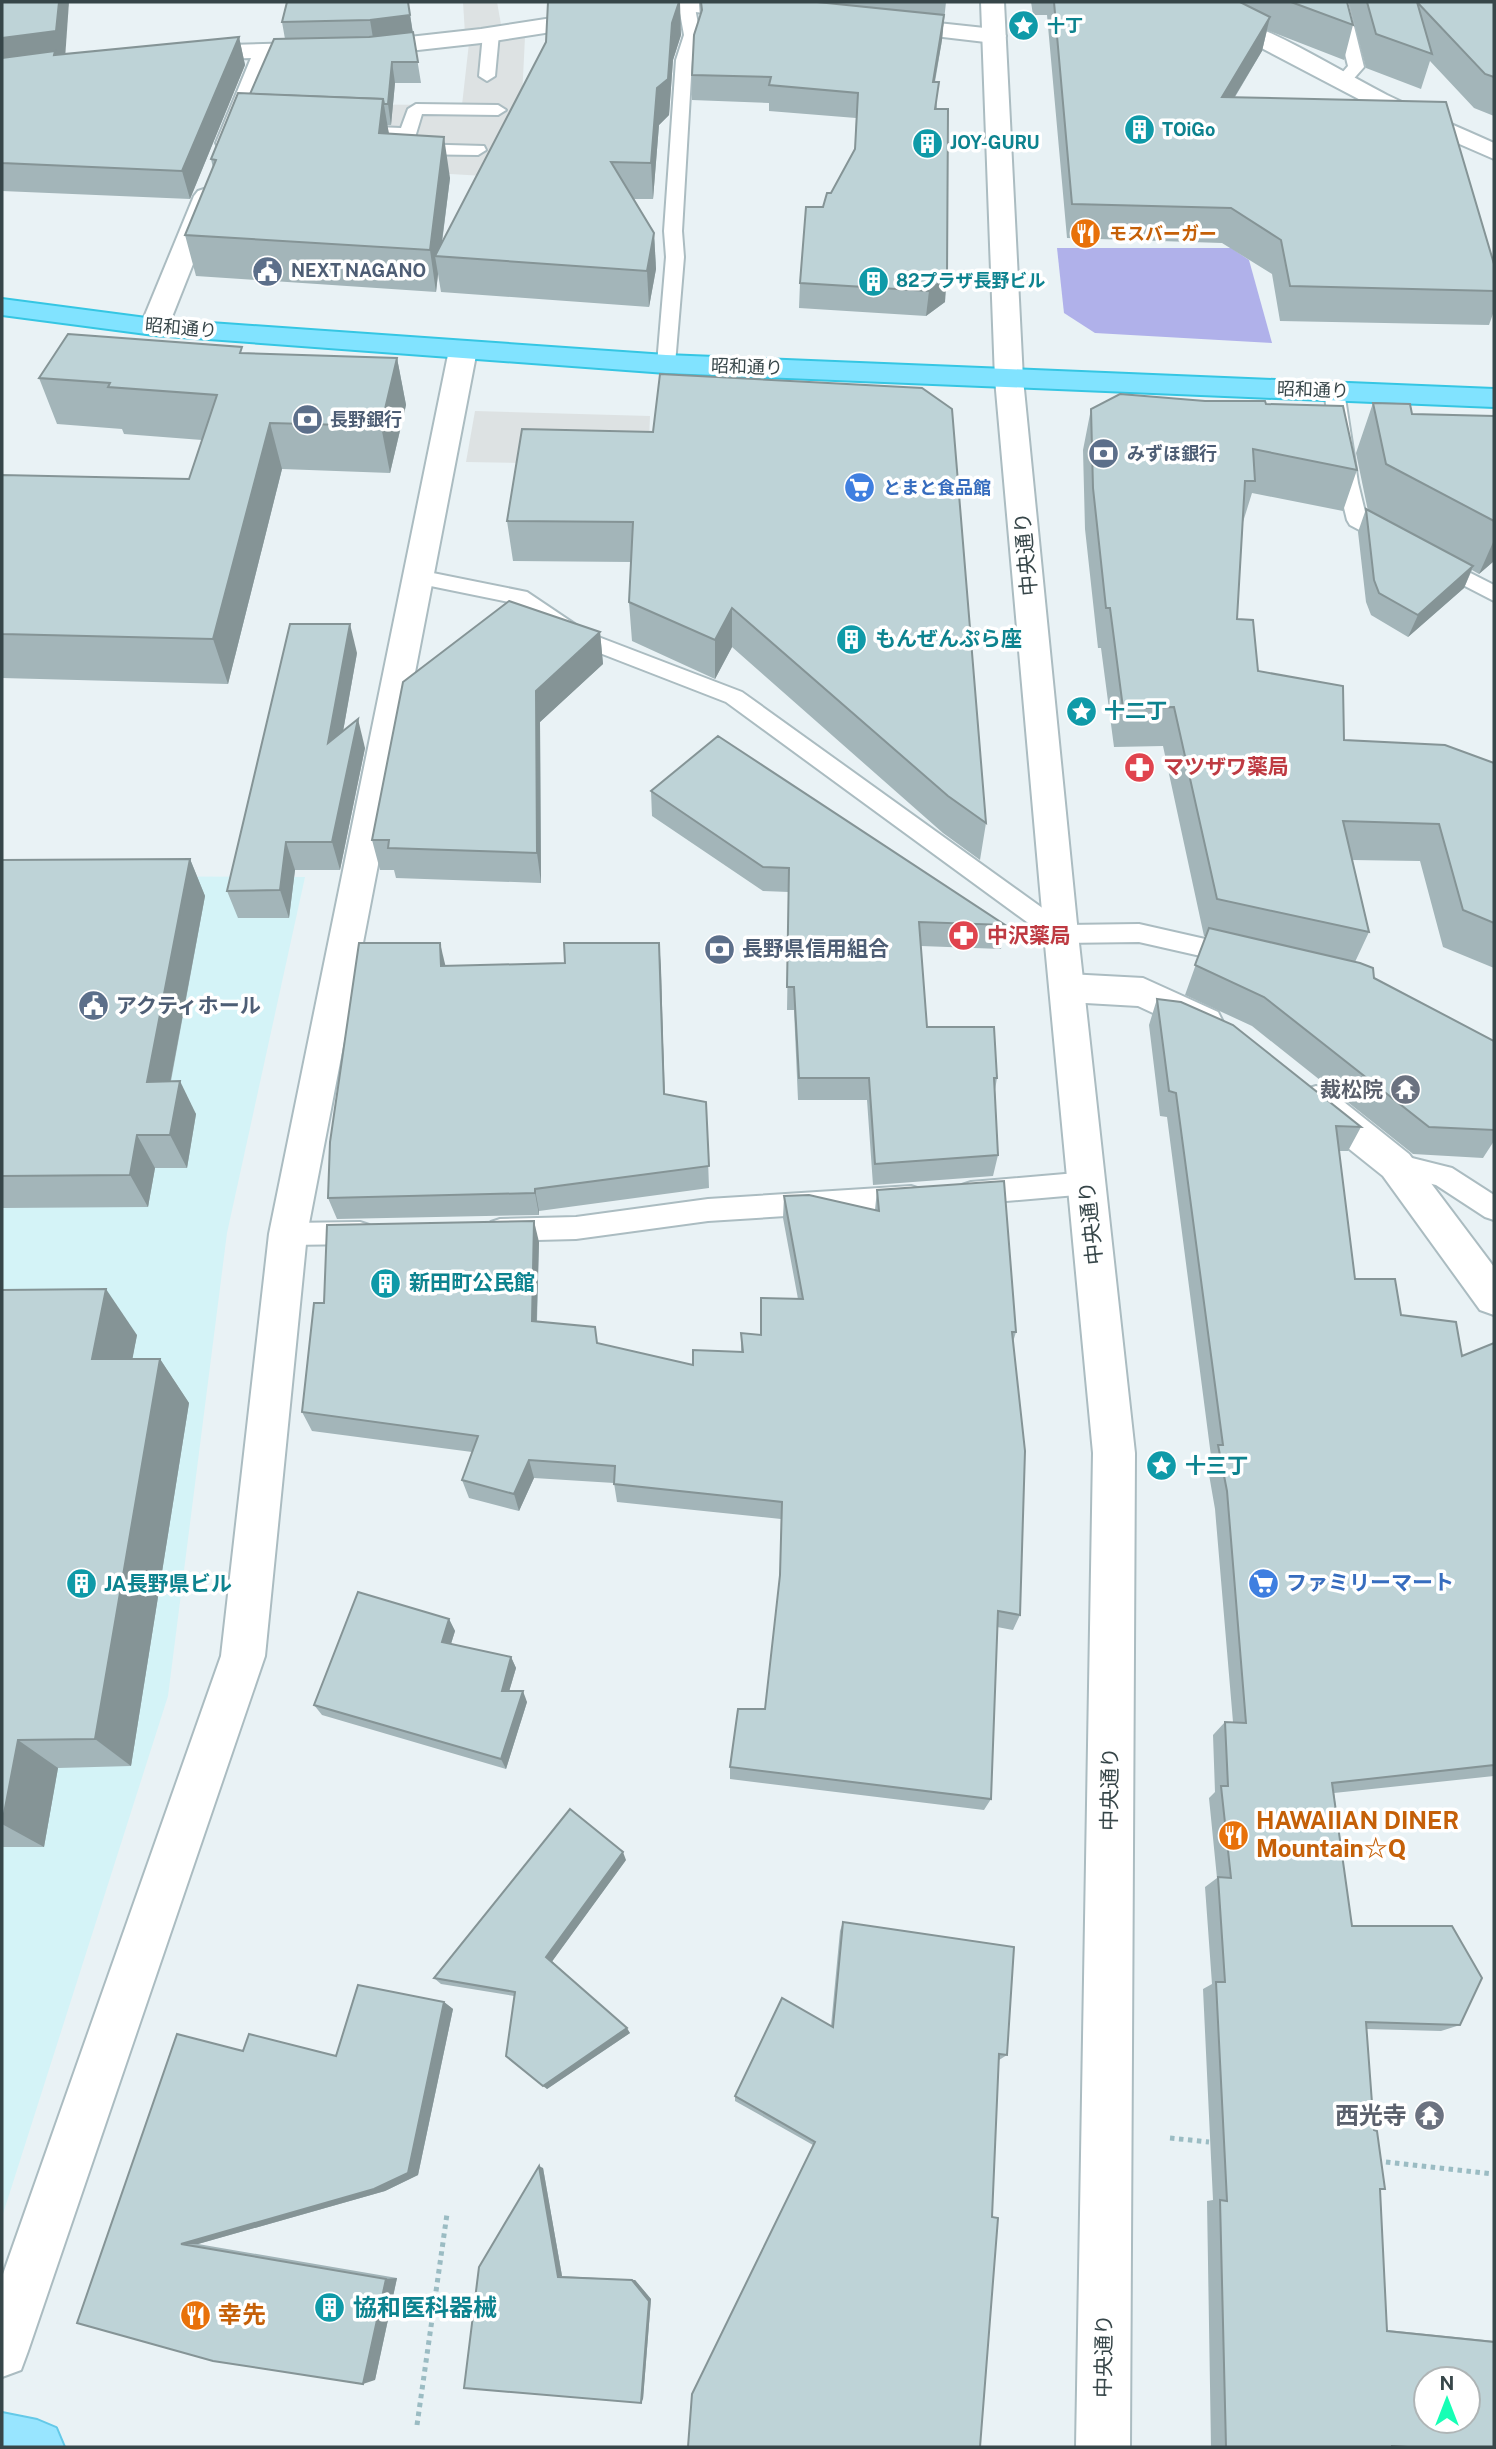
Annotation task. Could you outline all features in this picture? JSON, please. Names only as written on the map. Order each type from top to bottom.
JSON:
[{"type":"highway","name":"昭和通り","points":[[2,307],[154,327],[666,364],[1494,398]]},
{"type":"main road","points":[[2,2440],[37,2447]]},
{"type":"street","name":"中央通り","points":[[992,2],[1009,379],[1061,934],[1114,1453],[1103,2447]]},
{"type":"street","points":[[1158,2],[1241,28],[1343,81],[1494,152]]},
{"type":"street","points":[[173,55],[373,48],[491,34],[686,3],[767,13]]},
{"type":"street","points":[[862,22],[994,36]]},
{"type":"street","points":[[154,327],[217,171],[242,127],[265,51]]},
{"type":"street","points":[[2,2351],[243,1657],[288,1234],[464,350]]},
{"type":"street","points":[[1068,988],[1143,992],[1237,1038]]},
{"type":"street","points":[[1290,1080],[1396,1165],[1494,1298]]},
{"type":"lane","points":[[1340,2],[1356,67],[1343,81]]},
{"type":"lane","points":[[666,364],[675,257],[673,231],[684,60],[692,35],[686,3]]},
{"type":"lane","points":[[487,76],[491,34]]},
{"type":"lane","points":[[478,150],[404,149],[416,109],[498,110]]},
{"type":"lane","points":[[341,131],[407,133]]},
{"type":"lane","points":[[1334,391],[1348,483],[1357,520],[1494,594]]},
{"type":"lane","points":[[418,577],[520,597],[580,638],[734,697],[1061,934],[1139,933],[1258,960]]},
{"type":"lane","points":[[1396,1165],[1443,1176],[1494,1209]]},
{"type":"lane","points":[[480,1230],[576,1228],[708,1210],[1088,1183]]},
{"type":"lane","points":[[288,1234],[384,1232]]},
{"type":"path","points":[[1170,2138],[1209,2142]]},
{"type":"path","points":[[1362,2159],[1494,2174]]},
{"type":"path","points":[[417,2425],[447,2214]]},
{"type":"shaded area","points":[[463,2],[497,2],[502,30],[465,34]]},
{"type":"shaded area","points":[[525,37],[518,178],[244,162],[266,104],[462,105],[469,43]]},
{"type":"shaded area","points":[[1057,248],[1231,248],[1249,260],[1272,343],[1095,333],[1064,313]]},
{"type":"shaded area","points":[[475,411],[650,416],[648,465],[466,462]]},
{"type":"shaded area","points":[[2,876],[305,877],[227,1233],[168,1696],[2,2217]]},
{"type":"building","points":[[2,2],[59,2],[56,31],[2,38]]},
{"type":"building","points":[[287,2],[408,2],[410,15],[370,20],[282,22]]},
{"type":"building","points":[[548,2],[679,2],[672,23],[668,79],[657,88],[651,163],[611,162],[654,233],[647,271],[435,256],[546,42]]},
{"type":"building","points":[[701,2],[817,2],[944,15],[933,82],[939,82],[935,109],[948,109],[947,276],[929,291],[800,283],[806,207],[823,207],[827,193],[831,193],[855,149],[858,93],[769,85],[771,77],[692,75],[694,35],[702,10]]},
{"type":"building","points":[[1054,2],[1240,2],[1270,17],[1222,97],[1446,102],[1494,264],[1494,291],[1290,286],[1281,240],[1231,208],[1072,204]]},
{"type":"building","points":[[1291,2],[1347,2],[1353,25]]},
{"type":"building","points":[[1367,2],[1417,2],[1432,54],[1376,34]]},
{"type":"building","points":[[1417,2],[1494,2],[1494,77],[1485,74]]},
{"type":"building","points":[[413,32],[418,62],[392,62],[388,104],[384,104],[383,99],[250,94],[274,39],[369,37]]},
{"type":"building","points":[[239,37],[182,171],[2,163],[2,58],[55,51],[54,55]]},
{"type":"building","points":[[238,93],[383,99],[379,133],[444,137],[430,250],[185,235],[216,160],[211,159]]},
{"type":"building","points":[[68,334],[242,347],[240,353],[397,358],[381,426],[270,423],[213,639],[2,634],[2,475],[189,479],[217,395],[108,387],[110,383],[39,378]]},
{"type":"building","name":"もんぜんぷら座","points":[[660,374],[922,388],[952,409],[986,823],[948,796],[732,608],[715,640],[629,602],[633,522],[507,521],[522,429],[653,432]]},
{"type":"building","points":[[1120,394],[1205,401],[1265,401],[1266,404],[1343,406],[1357,470],[1253,449],[1255,481],[1245,481],[1237,619],[1253,620],[1258,671],[1343,686],[1344,740],[1445,745],[1494,763],[1494,923],[1463,910],[1439,824],[1343,821],[1369,932],[1217,899],[1174,707],[1123,708],[1110,608],[1106,608],[1093,488],[1091,409]]},
{"type":"building","points":[[1373,403],[1410,404],[1412,414],[1494,416],[1494,521],[1386,464]]},
{"type":"building","points":[[1366,509],[1473,566],[1418,615],[1379,593],[1374,580]]},
{"type":"building","points":[[509,601],[600,632],[536,691],[537,853],[388,848],[389,840],[372,840],[403,682]]},
{"type":"building","points":[[290,624],[350,624],[328,743],[358,719],[332,842],[286,842],[280,890],[227,891]]},
{"type":"building","points":[[718,736],[1005,925],[919,922],[927,1027],[994,1027],[998,1155],[875,1164],[869,1078],[799,1078],[794,987],[787,987],[789,868],[763,867],[651,791]]},
{"type":"building","name":"アクティホール","points":[[190,859],[147,1082],[180,1081],[170,1135],[137,1135],[130,1175],[2,1176],[2,860]]},
{"type":"building","points":[[1209,928],[1373,968],[1374,978],[1494,1041],[1494,1130],[1429,1127],[1264,997],[1195,965]]},
{"type":"building","points":[[359,943],[440,943],[441,966],[565,963],[564,943],[659,943],[664,1094],[706,1102],[709,1166],[535,1189],[535,1193],[328,1198],[330,1142]]},
{"type":"building","points":[[1157,999],[1181,1002],[1233,1025],[1361,1127],[1336,1126],[1355,1279],[1395,1279],[1401,1315],[1456,1322],[1462,1356],[1494,1343],[1494,1765],[1332,1783],[1352,1926],[1452,1926],[1482,1978],[1460,2025],[1366,2022],[1374,2130],[1377,2131],[1385,2189],[1380,2189],[1387,2331],[1494,2342],[1494,2447],[1226,2447],[1220,2200],[1227,2201],[1216,1982],[1225,1982],[1218,1877],[1231,1878],[1221,1786],[1228,1786],[1225,1722],[1246,1723],[1227,1491],[1218,1445],[1223,1445],[1176,1093],[1169,1091]]},
{"type":"building","points":[[1004,1181],[1016,1332],[1012,1332],[1025,1451],[1020,1615],[998,1611],[991,1799],[730,1767],[738,1709],[765,1709],[780,1575],[782,1502],[614,1484],[615,1466],[529,1460],[514,1494],[462,1480],[478,1436],[302,1412],[314,1303],[324,1303],[327,1225],[534,1221],[532,1321],[595,1327],[597,1343],[693,1365],[693,1350],[743,1352],[741,1333],[761,1335],[761,1298],[803,1299],[784,1196],[809,1195],[879,1211],[877,1190]]},
{"type":"building","name":"JA長野県ビル","points":[[106,1289],[92,1359],[160,1359],[95,1739],[18,1740],[2,1824],[2,1290]]},
{"type":"building","points":[[358,1592],[449,1619],[442,1642],[511,1657],[502,1691],[523,1691],[501,1759],[314,1705]]},
{"type":"building","points":[[570,1809],[623,1852],[546,1957],[627,2028],[543,2086],[506,2056],[515,1992],[434,1978]]},
{"type":"building","points":[[843,1922],[1014,1947],[1007,2055],[999,2054],[992,2217],[998,2218],[980,2447],[688,2447],[692,2394],[815,2142],[735,2096],[782,1998],[833,2027]]},
{"type":"building","points":[[358,1985],[444,2002],[408,2173],[374,2189],[181,2244],[386,2279],[363,2384],[213,2361],[77,2323],[177,2034],[243,2051],[249,2034],[336,2056]]},
{"type":"building","points":[[539,2166],[558,2277],[632,2280],[649,2301],[641,2403],[464,2388],[479,2267]]},
{"type":"place","name":"十丁","points":[[1024,26]]},
{"type":"place","name":"TOiGo","points":[[1139,130]]},
{"type":"place","name":"JOY-GURU","points":[[927,143]]},
{"type":"place","name":"モスバーガー","points":[[1086,234]]},
{"type":"place","name":"NEXT NAGANO","points":[[268,271]]},
{"type":"place","name":"82プラザ長野ビル","points":[[873,281]]},
{"type":"place","name":"長野銀行","points":[[307,420]]},
{"type":"place","name":"みずほ銀行","points":[[1104,454]]},
{"type":"place","name":"とまと食品館","points":[[860,488]]},
{"type":"place","name":"もんぜんぷら座","points":[[852,639]]},
{"type":"place","name":"十二丁","points":[[1081,711]]},
{"type":"place","name":"マツザワ薬局","points":[[1140,767]]},
{"type":"place","name":"中沢薬局","points":[[964,936]]},
{"type":"place","name":"長野県信用組合","points":[[719,949]]},
{"type":"place","name":"アクティホール","points":[[93,1006]]},
{"type":"place","name":"裁松院","points":[[1406,1090]]},
{"type":"place","name":"新田町公民館","points":[[386,1283]]},
{"type":"place","name":"十三丁","points":[[1162,1466]]},
{"type":"place","name":"ファミリーマート","points":[[1263,1583]]},
{"type":"place","name":"JA長野県ビル","points":[[81,1584]]},
{"type":"place","name":"HAWAIIAN DINER Mountain☆Q","points":[[1233,1835]]},
{"type":"place","name":"西光寺","points":[[1430,2116]]},
{"type":"place","name":"協和医科器械","points":[[330,2308]]},
{"type":"place","name":"幸先","points":[[195,2315]]}]
